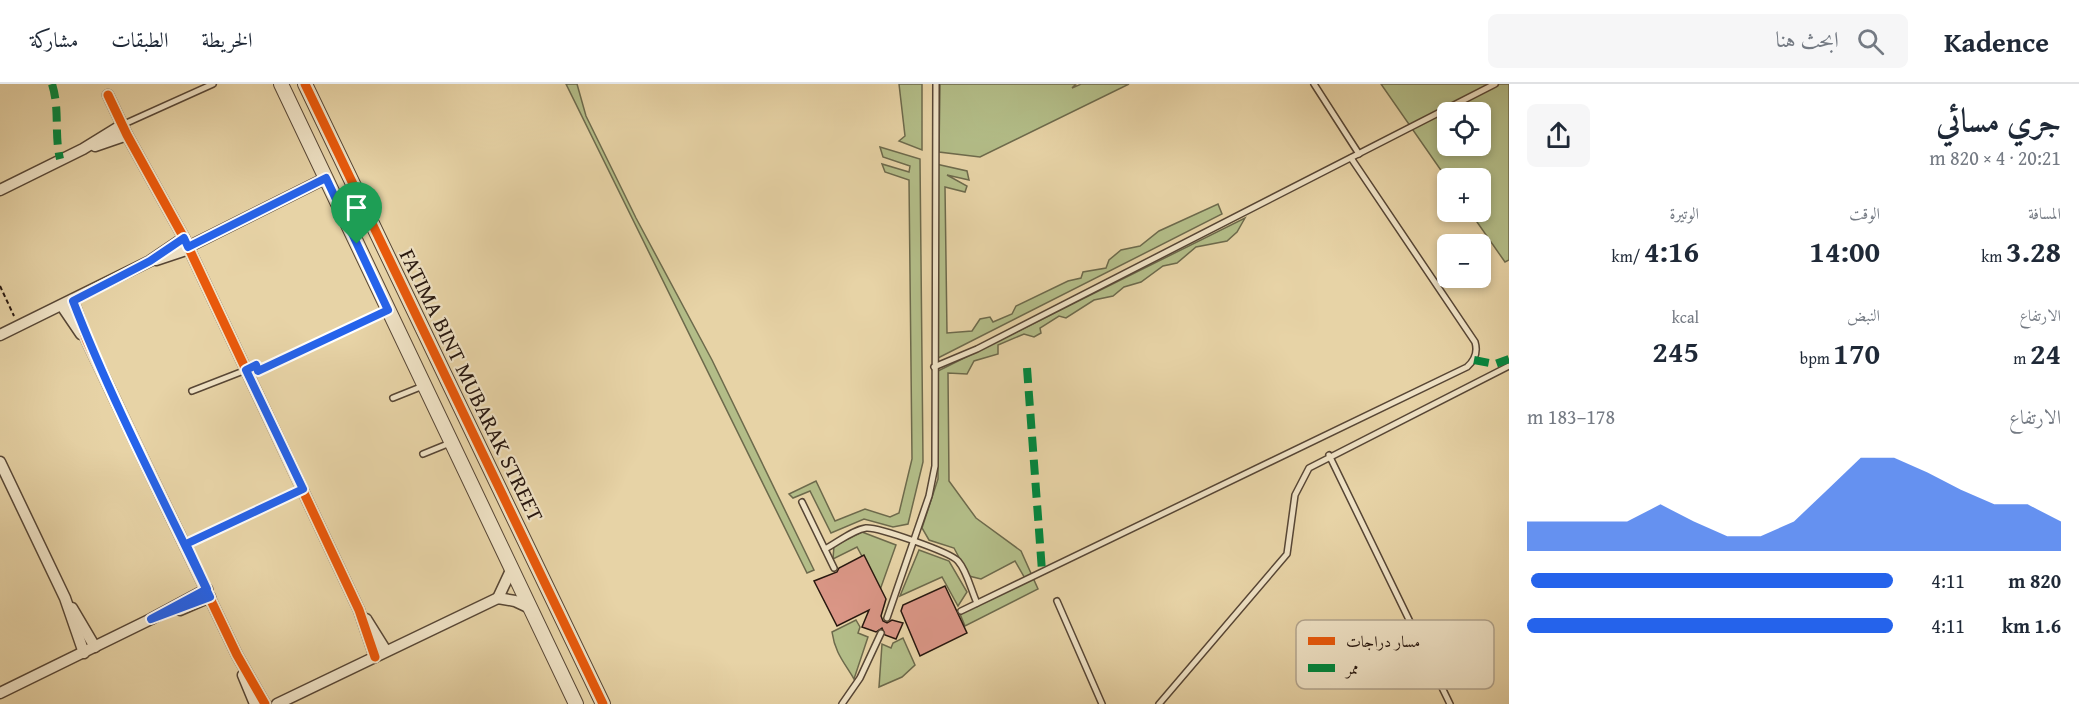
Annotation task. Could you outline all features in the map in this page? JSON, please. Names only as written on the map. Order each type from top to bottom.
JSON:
[{"type":"street","name":"FATIMA BINT MUBARAK STREET","points":[[281,84],[574,703]]},
{"type":"street","name":"FATIMA BINT MUBARAK STREET","points":[[305,84],[603,704]]},
{"type":"street","points":[[108,95],[124,130],[187,245],[303,489],[359,610],[375,657]]},
{"type":"street","points":[[0,190],[124,130]]},
{"type":"street","points":[[0,335],[326,178]]},
{"type":"street","points":[[73,301],[87,341],[186,544],[237,655],[265,704]]},
{"type":"street","points":[[62,306],[87,341]]},
{"type":"street","points":[[0,462],[65,598],[94,647]]},
{"type":"street","points":[[498,598],[512,568]]},
{"type":"street","points":[[0,693],[208,593]]},
{"type":"street","points":[[65,598],[84,653]]},
{"type":"street","points":[[277,704],[498,598],[515,601],[530,608]]},
{"type":"street","points":[[359,610],[386,651]]},
{"type":"street","points":[[237,655],[255,704]]},
{"type":"lane","points":[[124,130],[213,84]]},
{"type":"lane","points":[[887,618],[929,496],[935,466],[936,84]]},
{"type":"lane","points":[[1314,84],[1359,154]]},
{"type":"lane","points":[[934,366],[988,344],[1496,84]]},
{"type":"lane","points":[[961,611],[1467,367],[1474,360],[1477,351],[1474,342],[1351,158]]},
{"type":"lane","points":[[1159,704],[1287,554],[1295,495],[1309,468],[1329,455],[1509,366]]},
{"type":"lane","points":[[192,391],[246,370]]},
{"type":"lane","points":[[393,398],[424,386]]},
{"type":"lane","points":[[423,454],[452,442]]},
{"type":"lane","points":[[1329,455],[1409,620]]},
{"type":"lane","points":[[802,502],[834,568]]},
{"type":"lane","points":[[825,549],[865,528],[875,529],[913,542],[958,561],[977,603]]},
{"type":"lane","points":[[1058,601],[1102,704]]},
{"type":"lane","points":[[842,704],[860,678],[881,633]]},
{"type":"lane","points":[[1443,689],[1450,704]]},
{"type":"path","points":[[0,286],[20,326]]},
{"type":"path","points":[[246,370],[256,365],[258,371],[388,310]]},
{"type":"path","points":[[186,544],[303,489]]},
{"type":"green space","points":[[566,84],[577,84],[586,116],[636,218],[712,360],[814,570],[807,573]]},
{"type":"green space","points":[[899,84],[922,84],[922,150],[899,141],[905,136]]},
{"type":"green space","points":[[940,84],[1076,84],[1072,88],[1081,84],[1129,84],[980,157],[939,152]]},
{"type":"green space","points":[[1381,84],[1509,84],[1509,260],[1505,262],[1491,242],[1491,234],[1485,234],[1477,222],[1491,222],[1491,168],[1439,168]]},
{"type":"green space","points":[[880,147],[920,159],[923,462],[908,524],[893,527],[864,519],[831,533],[810,491],[793,498],[789,494],[816,481],[835,521],[865,509],[890,517],[899,513],[912,459],[909,180],[885,172],[882,164],[909,172],[910,166],[883,157]]},
{"type":"green space","points":[[936,164],[967,171],[969,180],[947,175],[967,186],[965,192],[945,187],[947,333],[972,331],[980,319],[990,317],[993,322],[1012,314],[1016,306],[1068,281],[1081,278],[1083,272],[1106,268],[1109,260],[1121,250],[1140,246],[1159,231],[1218,204],[1222,214],[938,358]]},
{"type":"green space","points":[[1245,218],[1237,232],[1227,241],[1196,247],[1177,263],[1163,266],[1141,282],[1124,287],[1113,296],[1094,300],[1066,318],[1059,316],[1040,328],[1041,333],[1034,337],[1024,334],[998,345],[998,354],[974,361],[967,374],[948,373],[949,481],[976,518],[1021,551],[1038,589],[965,626],[960,614],[1027,582],[1015,561],[981,579],[969,576],[954,548],[929,540],[922,528],[938,479],[938,371]]},
{"type":"green space","points":[[862,532],[896,545],[880,590],[857,547],[833,559],[834,546]]},
{"type":"green space","points":[[919,550],[949,561],[967,592],[958,606],[942,577],[900,596]]},
{"type":"green space","points":[[856,620],[860,627],[858,633],[868,637],[854,679],[838,652],[832,632]]},
{"type":"green space","points":[[903,638],[915,665],[902,677],[879,687],[882,644],[891,648],[893,643]]},
{"type":"building","points":[[864,555],[886,599],[881,616],[883,621],[887,623],[892,620],[903,623],[896,639],[885,635],[882,628],[876,632],[862,627],[869,610],[837,626],[814,581],[837,572],[839,568]]},
{"type":"building","points":[[945,586],[967,633],[920,656],[901,611],[903,605]]},
{"type":"marked path","points":[[52,84],[56,103],[60,159]]},
{"type":"marked path","points":[[1474,360],[1495,364],[1509,359]]},
{"type":"marked path","points":[[1027,368],[1042,571]]},
{"type":"cycle path","points":[[305,84],[603,704]]},
{"type":"cycle path","points":[[108,95],[127,135],[184,238],[359,610],[375,657]]},
{"type":"cycle path","points":[[73,301],[87,341],[237,655],[265,704]]},
{"type":"route","points":[[357,244],[326,178],[188,247],[184,238],[150,261],[73,301],[87,341],[186,544],[210,597],[170,614],[151,619],[168,609],[207,589],[186,544],[303,489],[246,370],[256,365],[258,371],[388,310],[357,244]]}]
